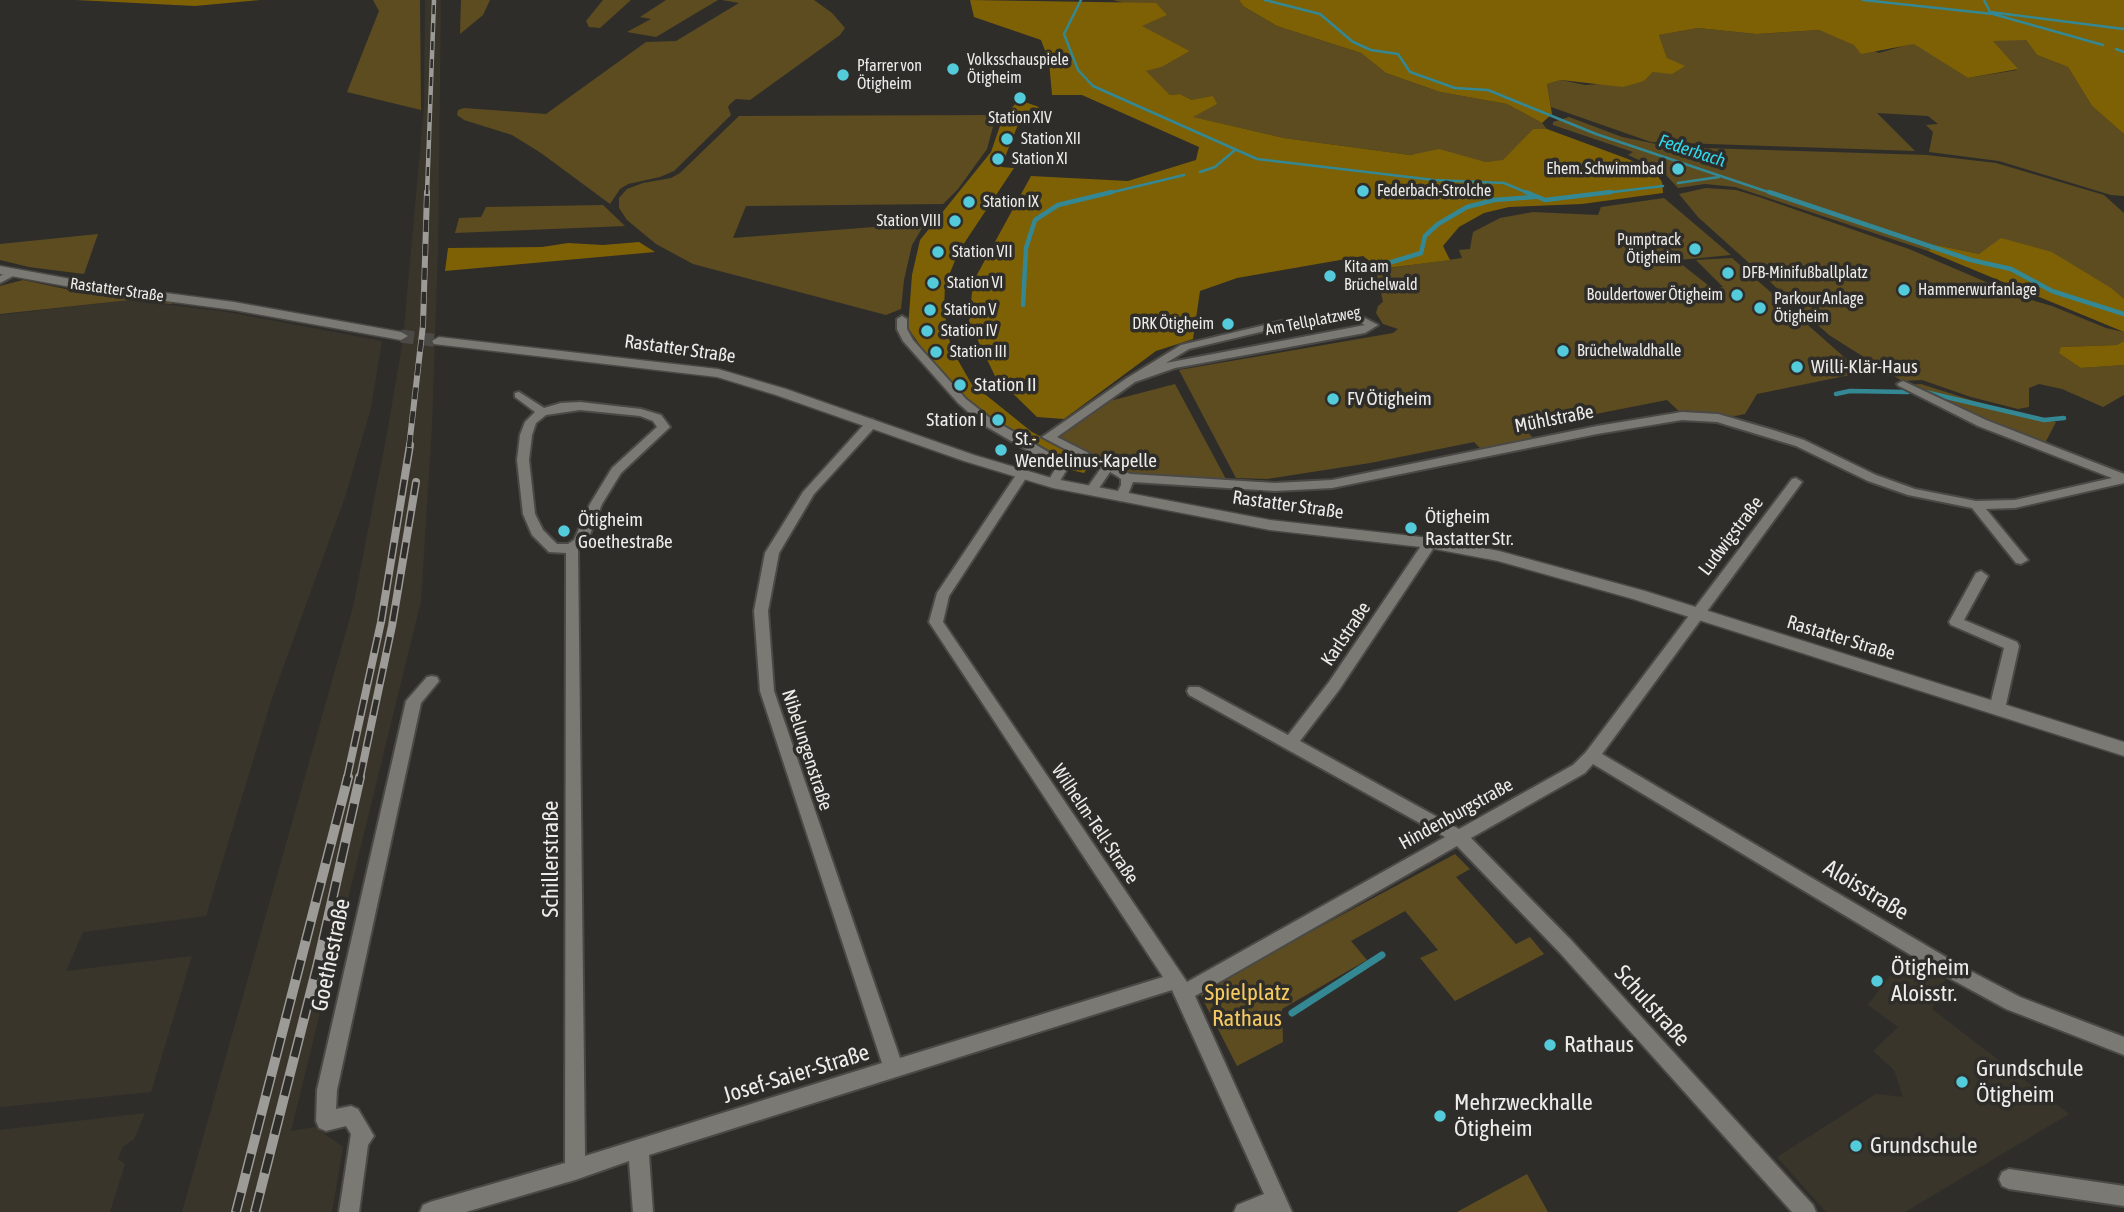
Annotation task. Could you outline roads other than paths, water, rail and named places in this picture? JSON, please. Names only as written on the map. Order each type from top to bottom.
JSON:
[{"type":"street","name":"Rastatter Straße","points":[[4,274],[234,306],[401,336]]},
{"type":"street","name":"Am Tellplatzweg","points":[[1127,478],[1048,437],[1130,380],[1185,347],[1265,328],[1347,316],[1362,318],[1373,325],[1365,330],[1172,365],[1130,380]]},
{"type":"street","points":[[902,319],[902,329],[908,341],[962,401],[1013,438],[1058,463],[1060,471],[1053,483]]},
{"type":"street","name":"Rastatter Straße","points":[[439,341],[718,373],[1053,483],[1270,525],[1430,543],[1512,560],[1698,614],[2124,749]]},
{"type":"street","name":"Mühlstraße","points":[[1903,384],[1982,423],[2124,479]]},
{"type":"street","points":[[519,395],[542,412]]},
{"type":"street","points":[[561,407],[611,409],[657,418],[664,427],[616,471],[596,504],[580,542],[571,548],[554,549],[545,542],[529,514],[523,460],[526,435],[531,422],[542,412],[561,407]]},
{"type":"street","name":"Mühlstraße","points":[[1127,478],[1275,487],[1332,484],[1597,430],[1682,416],[1718,418],[1769,433],[1800,443],[1872,478],[1912,492],[1976,505],[2015,504],[2124,479]]},
{"type":"street","name":"Nibelungenstraße","points":[[872,424],[808,492],[772,553],[761,611],[767,691],[894,1069]]},
{"type":"street","points":[[1091,491],[1108,466]]},
{"type":"street","name":"Wilhelm-Tell-Straße","points":[[1022,475],[942,596],[936,622],[1180,987],[1280,1206]]},
{"type":"street","points":[[1121,497],[1127,485],[1127,478]]},
{"type":"street","name":"Ludwigstraße","points":[[1698,614],[1796,482]]},
{"type":"street","points":[[1976,505],[2021,560]]},
{"type":"street","name":"Karlstraße","points":[[1290,743],[1335,686],[1430,543]]},
{"type":"street","name":"Schillerstraße","points":[[571,548],[575,1170]]},
{"type":"street","points":[[1981,576],[1956,622],[2012,646],[1997,709]]},
{"type":"street","name":"Hindenburgstraße","points":[[1180,987],[1579,769],[1592,756],[1698,614]]},
{"type":"street","name":"Goethestraße","points":[[349,1212],[359,1140],[364,1136],[351,1116],[326,1121],[327,1090],[414,701],[432,681]]},
{"type":"street","points":[[1194,691],[1458,836]]},
{"type":"street","name":"Aloisstraße","points":[[1592,756],[1955,972],[2013,1003],[2124,1046]]},
{"type":"street","name":"Schulstraße","points":[[1458,836],[1566,947],[1806,1212]]},
{"type":"street","name":"Josef-Saier-Straße","points":[[430,1212],[575,1170],[894,1069],[1180,987]]},
{"type":"street","points":[[638,1148],[643,1212]]},
{"type":"street","points":[[2009,1179],[2124,1196]]},
{"type":"street","points":[[1244,1212],[1280,1206]]},
{"type":"waterway","points":[[1081,0],[1064,34],[1078,70],[1093,86],[1257,159],[1434,180],[1504,183],[1530,194]]},
{"type":"waterway","name":"Federbach","points":[[1265,0],[1320,14],[1353,42],[1371,50],[1398,54],[1410,72],[1455,88],[1488,90],[1596,134],[1774,194]]},
{"type":"waterway","points":[[1863,0],[1993,14],[2103,45]]},
{"type":"waterway","points":[[1984,0],[1990,12],[2124,29]]},
{"type":"waterway","points":[[2116,49],[2124,52]]},
{"type":"waterway","points":[[1200,172],[1215,167],[1235,150]]},
{"type":"waterway","points":[[1105,194],[1184,175]]},
{"type":"waterway","points":[[1678,183],[1719,177]]},
{"type":"waterway","points":[[1596,194],[1663,186]]},
{"type":"waterway","points":[[1023,305],[1026,248],[1035,220],[1058,205],[1112,192]]},
{"type":"waterway","points":[[1526,192],[1545,200],[1611,192]]},
{"type":"waterway","name":"Federbach","points":[[1769,192],[1971,260],[2011,269],[2052,291],[2124,314]]},
{"type":"waterway","points":[[1382,265],[1421,253],[1425,236],[1438,224],[1467,207],[1494,200],[1534,197]]},
{"type":"waterway","points":[[1836,394],[1850,391],[1908,392]]},
{"type":"waterway","points":[[1925,392],[2044,420],[2064,418]]},
{"type":"waterway","points":[[1292,1013],[1382,955]]},
{"type":"tunnel","points":[[401,336],[439,341]]},
{"type":"railway","points":[[427,194],[434,0]]},
{"type":"railway","points":[[409,447],[423,325],[427,192]]},
{"type":"railway","points":[[347,778],[381,622],[410,445]]},
{"type":"railway","points":[[360,778],[392,626],[416,482]]},
{"type":"railway","points":[[236,1212],[348,777]]},
{"type":"railway","points":[[255,1212],[317,967],[360,777]]},
{"type":"place","name":"Volksschauspiele Ötigheim","points":[[953,69]]},
{"type":"place","name":"Pfarrer von Ötigheim","points":[[843,75]]},
{"type":"place","name":"Station XIV","points":[[1020,98]]},
{"type":"place","name":"Station XII","points":[[1007,139]]},
{"type":"place","name":"Station XI","points":[[998,159]]},
{"type":"place","name":"Ehem. Schwimmbad","points":[[1678,169]]},
{"type":"place","name":"Federbach-Strolche","points":[[1363,191]]},
{"type":"place","name":"Station IX","points":[[969,202]]},
{"type":"place","name":"Station VIII","points":[[955,221]]},
{"type":"place","name":"Pumptrack Ötigheim","points":[[1695,249]]},
{"type":"place","name":"Station VII","points":[[938,252]]},
{"type":"place","name":"DFB-Minifußballplatz","points":[[1728,273]]},
{"type":"place","name":"Kita am Brüchelwald","points":[[1330,276]]},
{"type":"place","name":"Station VI","points":[[933,283]]},
{"type":"place","name":"Hammerwurfanlage","points":[[1904,290]]},
{"type":"place","name":"Bouldertower Ötigheim","points":[[1737,295]]},
{"type":"place","name":"Parkour Anlage Ötigheim","points":[[1760,308]]},
{"type":"place","name":"Station V","points":[[930,310]]},
{"type":"place","name":"DRK Ötigheim","points":[[1228,324]]},
{"type":"place","name":"Station IV","points":[[927,331]]},
{"type":"place","name":"Brüchelwaldhalle","points":[[1563,351]]},
{"type":"place","name":"Station III","points":[[936,352]]},
{"type":"place","name":"Willi-Klär-Haus","points":[[1797,367]]},
{"type":"place","name":"Station II","points":[[960,385]]},
{"type":"place","name":"FV Ötigheim","points":[[1333,399]]},
{"type":"place","name":"Station I","points":[[998,420]]},
{"type":"place","name":"St.- Wendelinus-Kapelle","points":[[1001,450]]},
{"type":"place","name":"Ötigheim Rastatter Str.","points":[[1411,528]]},
{"type":"place","name":"Ötigheim Goethestraße","points":[[564,531]]},
{"type":"place","name":"Ötigheim Aloisstr.","points":[[1877,981]]},
{"type":"place","name":"Rathaus","points":[[1550,1045]]},
{"type":"place","name":"Grundschule Ötigheim","points":[[1962,1082]]},
{"type":"place","name":"Mehrzweckhalle Ötigheim","points":[[1440,1116]]},
{"type":"place","name":"Grundschule","points":[[1856,1146]]},
{"type":"park label","name":"Spielplatz Rathaus","points":[[1247,1006]]}]
